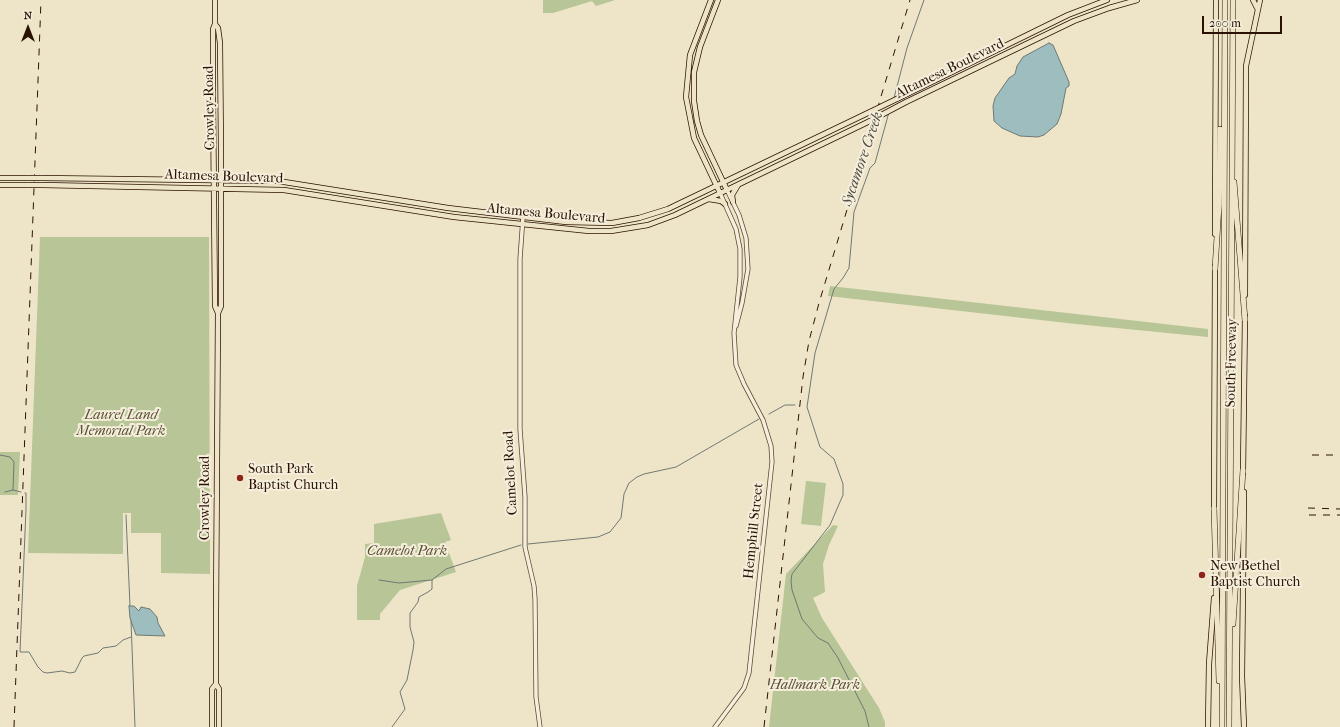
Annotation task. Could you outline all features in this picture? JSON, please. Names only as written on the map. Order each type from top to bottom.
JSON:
[{"type":"highway","name":"South Freeway","points":[[1222,725],[1224,412],[1223,79],[1225,0]]},
{"type":"highway","name":"South Freeway","points":[[1229,727],[1231,128],[1233,0]]},
{"type":"highway","points":[[1215,269],[1219,205],[1221,84],[1223,79]]},
{"type":"highway","points":[[1231,128],[1245,320]]},
{"type":"highway","points":[[1230,643],[1234,615],[1243,470]]},
{"type":"highway","points":[[1214,508],[1217,569],[1219,720],[1222,725]]},
{"type":"main road","name":"Crowley Road","points":[[215,0],[215,24],[213,36],[214,271],[215,306],[218,313]]},
{"type":"main road","points":[[711,0],[690,55],[686,84],[688,115],[694,138],[720,193]]},
{"type":"main road","points":[[718,0],[700,47],[695,65],[695,113],[701,135],[727,190]]},
{"type":"main road","name":"Altamesa Boulevard","points":[[0,178],[154,178],[287,182],[398,200],[523,217],[585,223],[624,221],[668,210],[716,185],[872,111],[1068,15],[1107,0]]},
{"type":"main road","name":"Altamesa Boulevard","points":[[0,185],[214,187],[286,190],[454,217],[590,231],[620,230],[669,218],[1074,20],[1137,0]]},
{"type":"main road","points":[[1253,0],[1257,8]]},
{"type":"main road","name":"South Freeway","points":[[1244,727],[1242,676],[1245,555],[1243,470],[1246,66],[1257,8],[1260,0]]},
{"type":"main road","name":"South Freeway","points":[[1208,727],[1209,664],[1214,604],[1216,1]]},
{"type":"main road","name":"Crowley Road","points":[[215,24],[218,28],[220,43],[221,180],[221,281],[220,306],[218,313],[216,684],[219,689],[219,727]]},
{"type":"main road","points":[[688,115],[695,113]]},
{"type":"main road","points":[[776,157],[780,164]]},
{"type":"main road","points":[[718,170],[725,176],[737,175]]},
{"type":"main road","points":[[152,186],[154,178]]},
{"type":"main road","points":[[286,190],[287,182]]},
{"type":"main road","points":[[733,202],[732,195],[739,184]]},
{"type":"main road","points":[[708,199],[720,201],[725,204]]},
{"type":"main road","points":[[397,208],[398,200]]},
{"type":"main road","points":[[214,271],[221,281]]},
{"type":"main road","name":"Crowley Road","points":[[212,727],[212,689],[216,684]]},
{"type":"street","name":"Hemphill Street","points":[[727,190],[746,238],[747,248],[748,269],[734,333]]},
{"type":"street","name":"Hemphill Street","points":[[714,727],[744,688],[749,672],[772,462],[771,446],[763,420],[736,365],[734,333],[740,277],[740,249],[736,229],[720,193]]},
{"type":"street","name":"Camelot Road","points":[[523,217],[520,267],[520,434],[525,497],[525,547],[528,566],[534,586],[535,599],[536,697],[540,727]]},
{"type":"street","points":[[740,249],[747,248]]},
{"type":"green space","points":[[543,0],[615,0],[596,6],[592,1],[553,13],[543,13]]},
{"type":"green space","name":"Laurel Land Memorial Park","points":[[40,237],[209,237],[210,574],[161,573],[161,533],[131,533],[131,513],[123,513],[123,554],[28,553]]},
{"type":"green space","points":[[830,286],[1208,329],[1208,337],[1076,324],[828,296]]},
{"type":"green space","points":[[0,452],[20,452],[18,495],[0,495]]},
{"type":"green space","points":[[806,481],[826,483],[821,526],[801,524]]},
{"type":"green space","name":"Camelot Park","points":[[441,513],[451,540],[445,542],[456,572],[400,590],[380,614],[380,620],[357,620],[357,586],[365,557],[365,544],[374,543],[374,524]]},
{"type":"green space","name":"Hallmark Park","points":[[833,525],[838,526],[829,545],[823,564],[825,592],[813,598],[822,618],[879,708],[885,722],[885,727],[769,727],[786,574]]},
{"type":"water","points":[[1049,43],[1053,45],[1069,82],[1069,86],[1066,88],[1061,114],[1057,124],[1044,135],[1038,137],[1020,136],[1002,128],[994,121],[993,106],[995,98],[1009,78],[1015,74],[1017,66],[1023,57]]},
{"type":"water","points":[[129,606],[134,606],[139,611],[141,607],[150,609],[157,617],[158,623],[165,636],[136,635],[130,618]]},
{"type":"waterway","name":"Sycamore Creek","points":[[894,98],[907,48],[924,0]]},
{"type":"waterway","name":"Sycamore Creek","points":[[869,727],[865,711],[838,658],[828,643],[818,638],[802,619],[792,590],[791,581],[792,574],[830,525],[843,495],[843,484],[834,459],[820,447],[807,407],[815,353],[834,289],[849,268],[854,212],[870,168],[875,163],[889,112]]},
{"type":"waterway","points":[[769,414],[785,405],[795,405]]},
{"type":"waterway","points":[[528,544],[598,537],[610,532],[621,518],[624,494],[629,483],[644,474],[676,467],[759,419]]},
{"type":"waterway","points":[[0,455],[10,457],[14,462],[13,490]]},
{"type":"waterway","points":[[5,492],[13,490],[21,492]]},
{"type":"waterway","points":[[25,493],[26,509],[20,652],[29,652],[38,667],[43,672],[47,673],[62,671],[70,673],[75,672],[84,656],[98,653],[103,648],[116,646],[123,640],[131,637]]},
{"type":"waterway","points":[[126,515],[130,606]]},
{"type":"waterway","points":[[392,727],[405,709],[400,692],[407,680],[413,650],[414,642],[410,627],[410,613],[418,602],[419,597],[432,589],[432,580],[446,569],[521,545]]},
{"type":"waterway","points":[[379,580],[399,583],[432,580]]},
{"type":"waterway","points":[[131,621],[135,727]]},
{"type":"railway","points":[[14,727],[41,0]]},
{"type":"railway","points":[[764,727],[803,377],[809,341],[819,303],[910,0]]},
{"type":"railway","points":[[1312,455],[1340,455]]},
{"type":"railway","points":[[1308,508],[1340,509]]},
{"type":"railway","points":[[1309,515],[1340,515]]},
{"type":"place","name":"South Park Baptist Church","points":[[240,478]]},
{"type":"place","name":"New Bethel Baptist Church","points":[[1202,575]]}]
